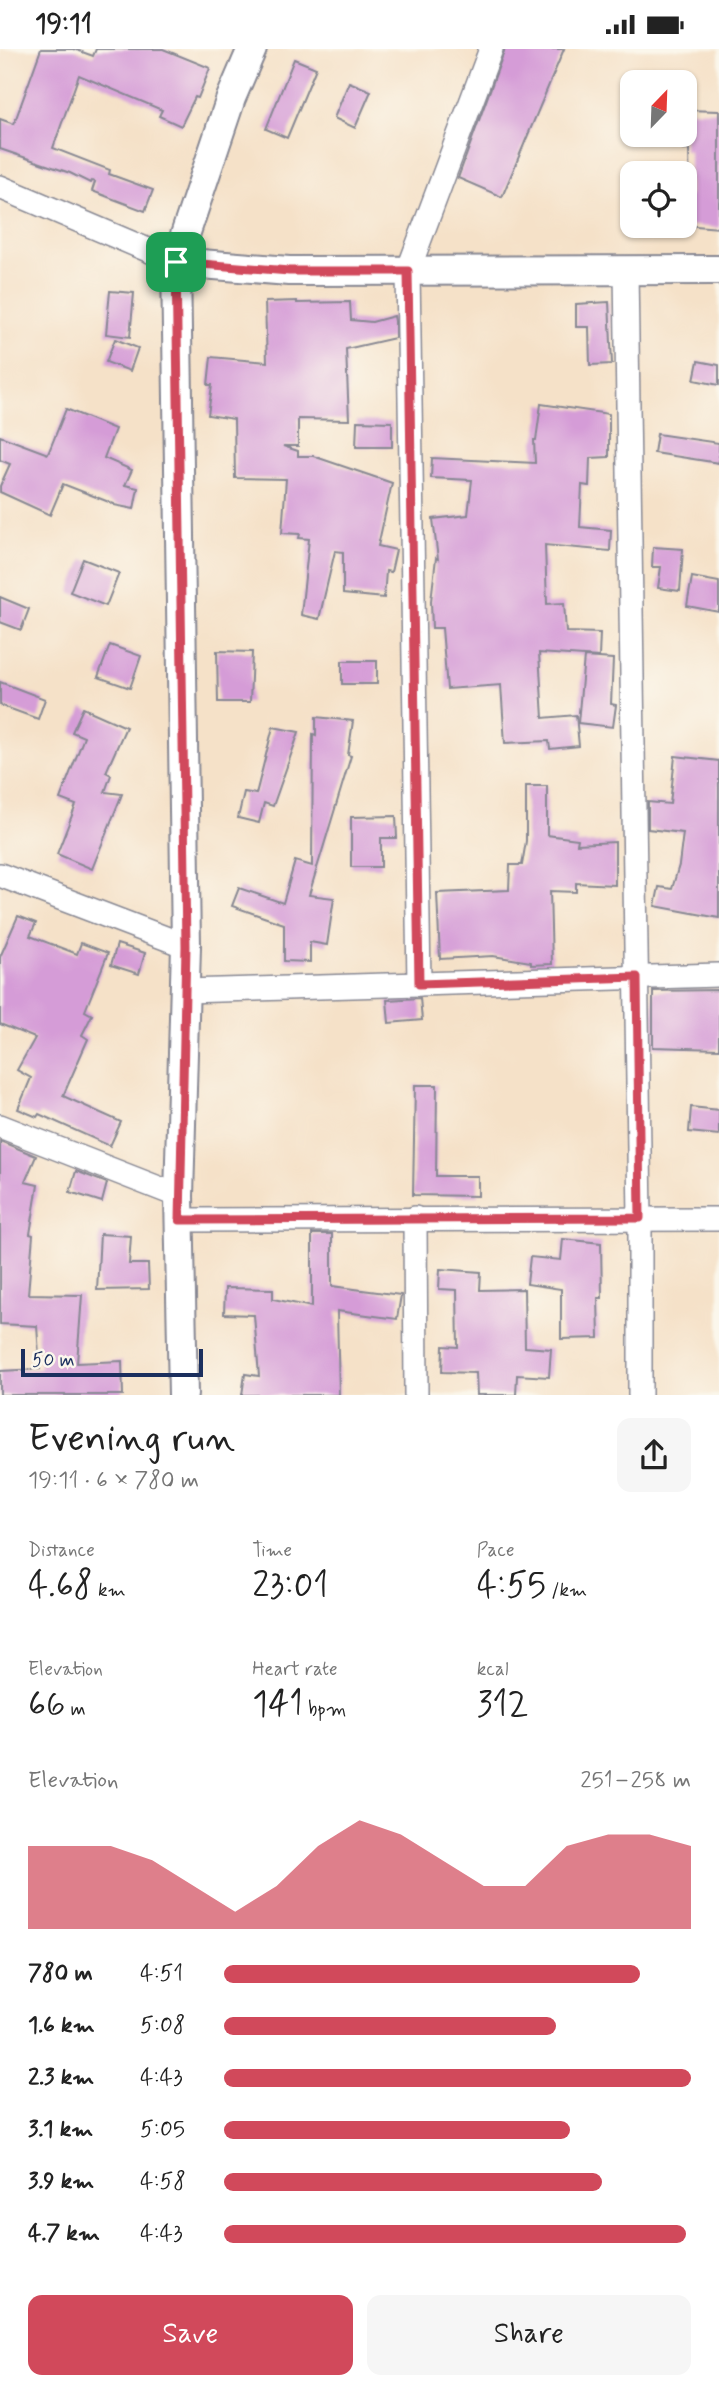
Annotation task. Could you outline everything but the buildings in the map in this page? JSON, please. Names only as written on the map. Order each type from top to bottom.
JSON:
[{"type":"street","points":[[183,1395],[179,1208],[186,946],[176,262],[231,98],[252,49]]},
{"type":"street","points":[[419,984],[408,271],[491,49]]},
{"type":"street","points":[[0,187],[176,262],[289,271],[719,269]]},
{"type":"street","points":[[626,270],[640,1218],[640,1395]]},
{"type":"street","points":[[0,875],[186,946]]},
{"type":"street","points":[[185,991],[719,975]]},
{"type":"street","points":[[0,1126],[179,1208],[415,1218],[719,1219]]},
{"type":"street","points":[[415,1218],[416,1395]]},
{"type":"route","points":[[176,262],[289,271],[408,271],[419,984],[637,977],[640,1218],[180,1220],[186,946],[176,262]]}]
